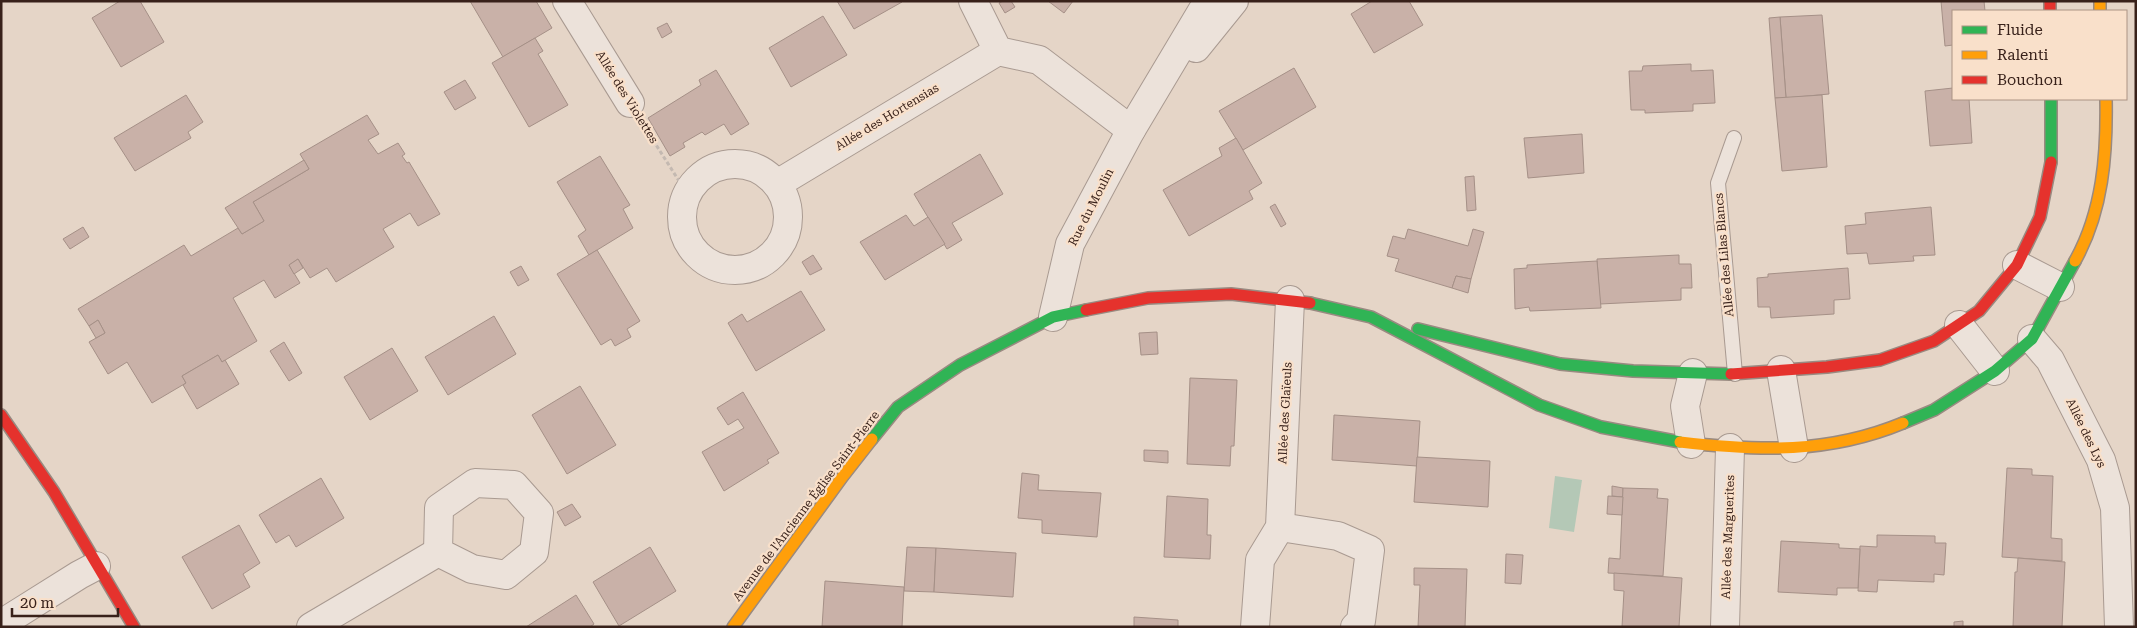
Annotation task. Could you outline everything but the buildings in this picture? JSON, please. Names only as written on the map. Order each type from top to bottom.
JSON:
[{"type":"street","name":"Allée des Violettes","points":[[567,1],[630,103]]},
{"type":"street","points":[[973,1],[998,51],[1039,60],[1131,130]]},
{"type":"street","name":"Rue du Moulin","points":[[1053,317],[1070,244],[1131,130],[1208,1]]},
{"type":"street","name":"Rue du Moulin","points":[[1131,130],[1234,1]]},
{"type":"street","name":"Allée des Hortensias","points":[[777,184],[998,51]]},
{"type":"street","points":[[1371,317],[1560,364],[1633,371],[1735,374],[1827,367],[1880,360],[1934,341],[1979,311],[2017,265],[2040,217],[2052,159],[2051,100]]},
{"type":"street","name":"Avenue de l'Ancienne Église Saint-Pierre","points":[[733,627],[843,476],[898,407],[960,365],[1053,317],[1148,298],[1231,294],[1328,306],[1371,317],[1539,405],[1601,427],[1691,444],[1730,448],[1808,448],[1874,435],[1934,410],[1995,371],[2032,339],[2080,252],[2102,191],[2107,137],[2106,100]]},
{"type":"street","points":[[730,163],[756,168],[777,184],[787,202],[788,223],[782,243],[769,259],[750,269],[729,271],[709,265],[693,252],[683,233],[681,212],[686,192],[704,172],[730,163]]},
{"type":"street","points":[[2017,265],[2060,287]]},
{"type":"street","name":"Allée des Glaïeuls","points":[[1255,627],[1260,560],[1280,527],[1290,300]]},
{"type":"street","points":[[1959,324],[1995,371]]},
{"type":"street","name":"Allée des Lys","points":[[2032,339],[2050,360],[2101,460],[2115,508],[2119,627]]},
{"type":"street","points":[[1781,370],[1794,448]]},
{"type":"street","points":[[1691,444],[1685,406],[1693,373]]},
{"type":"street","points":[[1,415],[80,534],[96,566],[134,627]]},
{"type":"street","name":"Allée des Marguerites","points":[[1724,627],[1730,448]]},
{"type":"street","points":[[1280,527],[1338,536],[1370,550],[1361,621],[1355,627]]},
{"type":"street","points":[[311,627],[438,552]]},
{"type":"street","points":[[1,624],[96,566]]},
{"type":"lane","name":"Allée des Lilas Blancs","points":[[1734,138],[1718,183],[1735,374]]},
{"type":"path","name":"Allée des Violettes","points":[[630,103],[686,192]]},
{"type":"shaded area","points":[[1555,476],[1582,480],[1574,532],[1549,528]]},
{"type":"traffic: fast","points":[[2051,100],[2051,162]]},
{"type":"traffic: fast","points":[[1903,423],[1934,410],[1995,371],[2032,339],[2075,261]]},
{"type":"traffic: fast","points":[[1310,303],[1371,317],[1539,405],[1601,427],[1680,442]]},
{"type":"traffic: fast","points":[[872,439],[898,407],[960,365],[1053,317],[1086,310]]},
{"type":"traffic: fast","points":[[1418,329],[1560,364],[1633,371],[1731,374]]},
{"type":"traffic: slow","points":[[2100,1],[2100,10]]},
{"type":"traffic: slow","points":[[2075,261],[2092,222],[2101,182],[2106,140],[2106,100]]},
{"type":"traffic: slow","points":[[1680,442],[1738,447],[1793,448],[1848,440],[1903,423]]},
{"type":"traffic: slow","points":[[733,627],[872,439]]},
{"type":"traffic: jam","points":[[2050,1],[2050,10]]},
{"type":"traffic: jam","points":[[1731,374],[1827,367],[1880,360],[1934,341],[1979,311],[2017,265],[2040,217],[2051,162]]},
{"type":"traffic: jam","points":[[1086,310],[1148,298],[1231,294],[1310,303]]},
{"type":"traffic: jam","points":[[1,415],[54,492],[134,627]]}]
